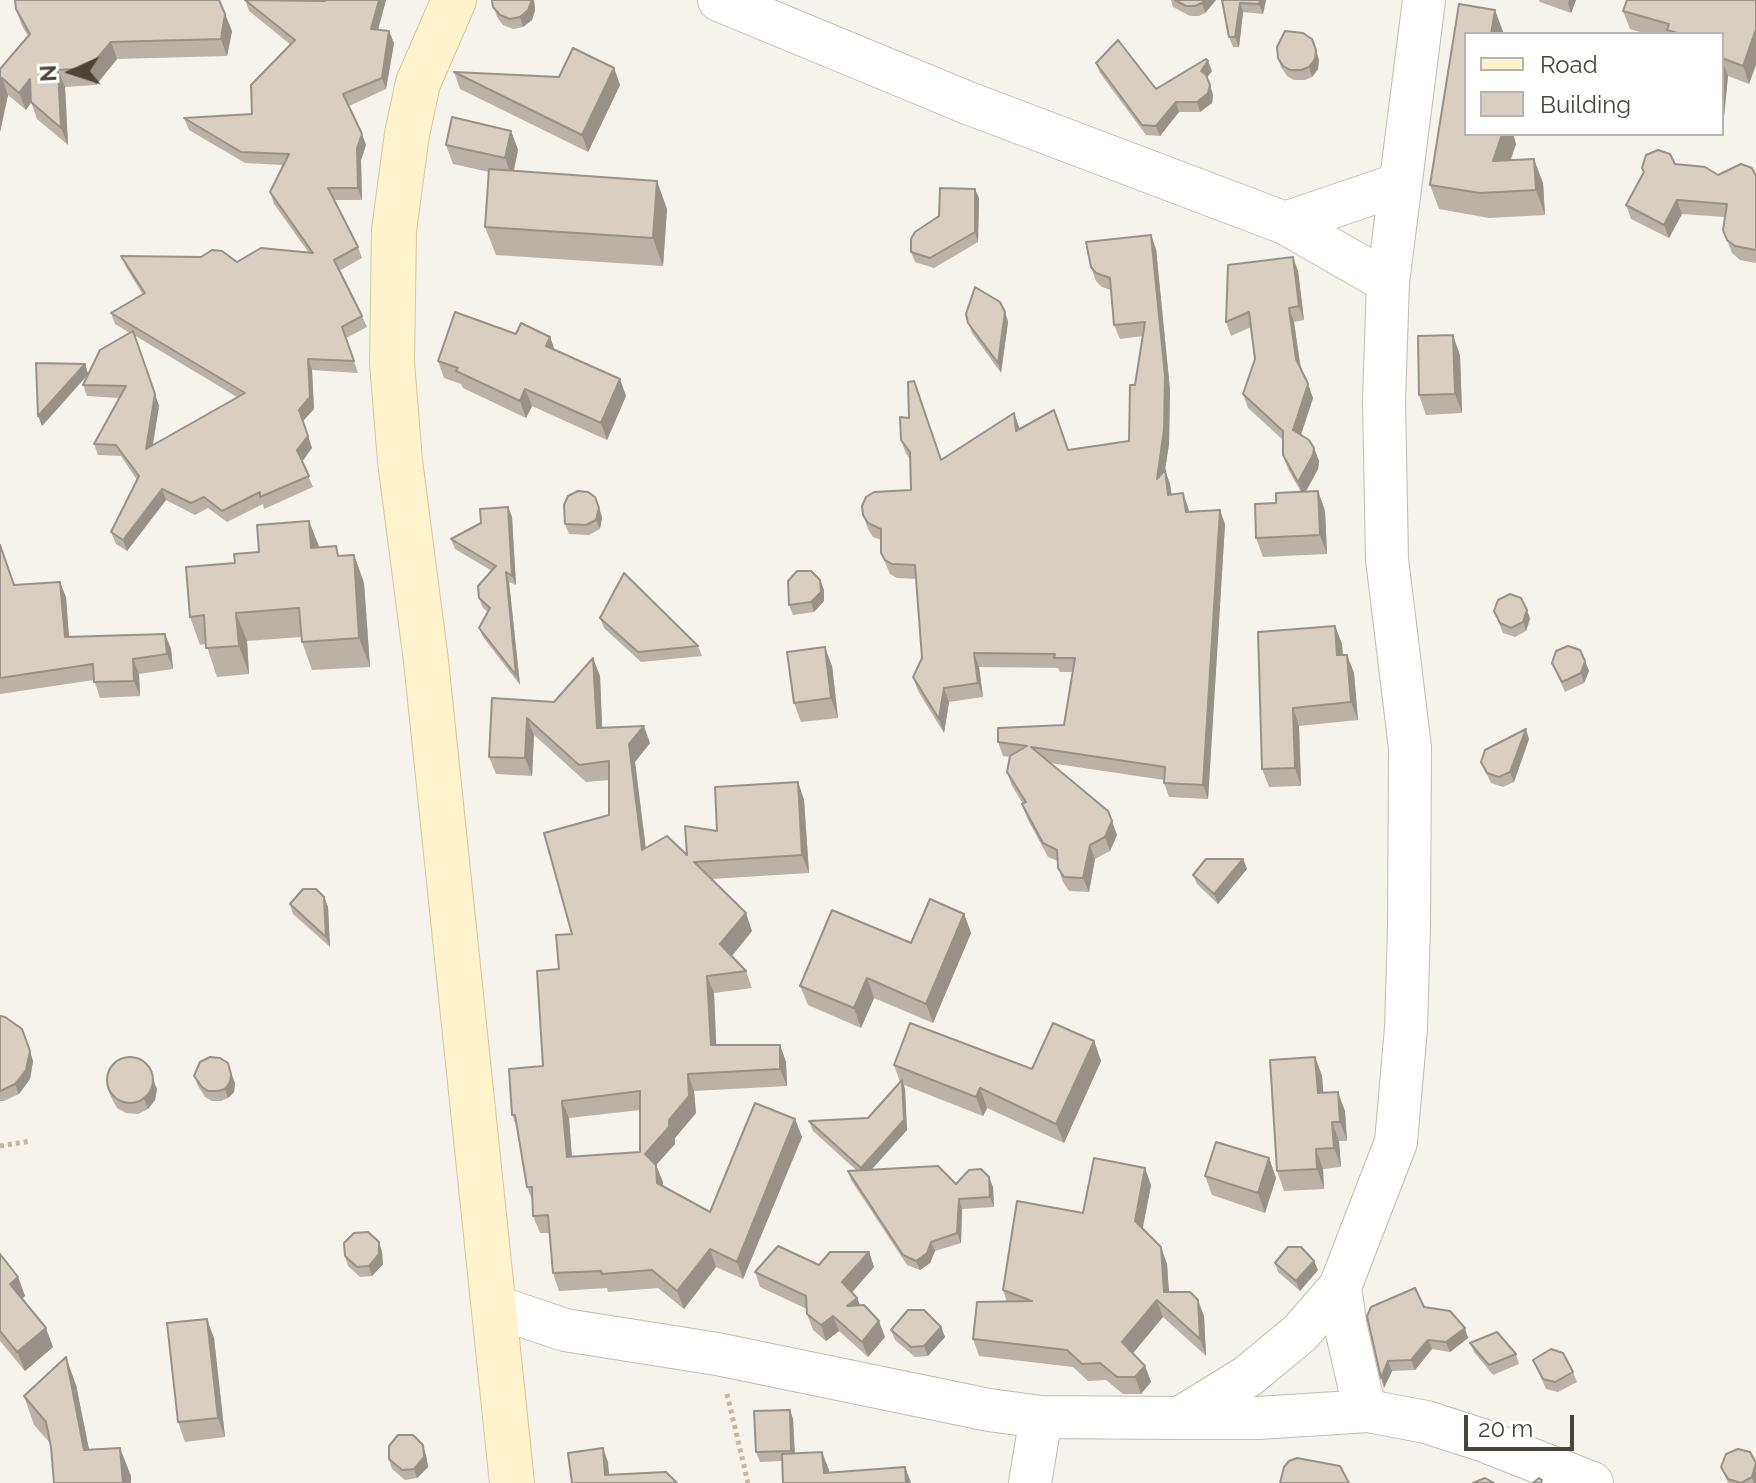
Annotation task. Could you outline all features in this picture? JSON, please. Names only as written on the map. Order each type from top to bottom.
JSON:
[{"type":"street","points":[[454,0],[418,83],[407,134],[394,230],[392,363],[400,461],[426,661],[512,1483]]},
{"type":"street","points":[[719,0],[968,103],[1285,223],[1388,282]]},
{"type":"street","points":[[1180,1418],[1258,1367],[1300,1333],[1340,1287],[1396,1142],[1406,1028],[1410,748],[1387,559],[1384,400],[1388,282],[1424,0]]},
{"type":"street","points":[[1285,223],[1400,184]]},
{"type":"street","points":[[1340,1287],[1346,1328],[1361,1394],[1368,1411]]},
{"type":"street","points":[[494,1306],[565,1330],[717,1354],[989,1410],[1041,1417],[1258,1418],[1368,1411],[1426,1422],[1482,1440],[1592,1483]]},
{"type":"street","points":[[1030,1483],[1041,1417]]},
{"type":"path","points":[[0,1146],[31,1141]]},
{"type":"path","points":[[717,1354],[748,1483]]},
{"type":"building","points":[[15,0],[219,0],[225,14],[221,39],[111,42],[89,68],[58,70],[61,128],[31,102],[30,79],[19,93],[2,78],[0,88],[0,69],[30,34],[16,9]]},
{"type":"building","points":[[245,0],[379,0],[371,29],[389,31],[382,78],[343,94],[362,134],[357,148],[358,188],[328,188],[358,247],[334,260],[362,316],[342,327],[354,361],[308,359],[310,397],[299,410],[308,436],[297,450],[309,476],[260,497],[260,492],[222,511],[204,497],[191,503],[162,489],[123,540],[111,532],[139,476],[116,445],[94,444],[126,386],[83,385],[100,350],[133,331],[155,394],[146,449],[245,393],[111,313],[145,293],[121,256],[201,257],[212,250],[222,251],[237,262],[261,248],[313,253],[270,192],[289,154],[241,152],[184,118],[252,114],[251,85],[295,40]]},
{"type":"building","points":[[492,0],[532,0],[528,10],[520,17],[510,19],[500,15],[493,7]]},
{"type":"building","points":[[1175,0],[1205,0],[1195,6],[1186,6]]},
{"type":"building","points":[[1222,0],[1260,0],[1259,4],[1240,3],[1235,37],[1229,37]]},
{"type":"building","points":[[1627,0],[1756,0],[1756,29],[1743,66],[1724,59],[1724,32],[1674,32],[1667,30],[1669,24],[1623,11]]},
{"type":"building","points":[[1459,4],[1495,10],[1491,32],[1464,32],[1464,136],[1501,136],[1493,161],[1534,159],[1536,190],[1480,193],[1430,185]]},
{"type":"building","points":[[1285,31],[1303,33],[1312,39],[1316,50],[1315,59],[1309,67],[1290,70],[1283,66],[1277,47]]},
{"type":"building","points":[[1118,40],[1156,89],[1206,59],[1208,61],[1201,71],[1210,85],[1208,93],[1197,102],[1176,102],[1156,126],[1142,125],[1096,63]]},
{"type":"building","points":[[573,48],[614,68],[582,135],[454,72],[559,77]]},
{"type":"building","points":[[452,117],[511,131],[505,158],[446,145]]},
{"type":"building","points":[[1658,150],[1670,154],[1675,164],[1705,167],[1718,175],[1741,164],[1752,168],[1756,176],[1756,250],[1735,246],[1727,240],[1723,230],[1727,204],[1677,200],[1664,225],[1626,205],[1644,172],[1642,168],[1646,155]]},
{"type":"building","points":[[489,169],[657,181],[653,238],[485,227]]},
{"type":"building","points":[[940,188],[975,189],[975,232],[930,258],[911,252],[911,239],[915,232],[939,216]]},
{"type":"building","points":[[1151,235],[1165,376],[1164,430],[1157,479],[1165,470],[1168,495],[1183,493],[1186,512],[1220,510],[1203,785],[1164,783],[1165,767],[1031,747],[1108,811],[1112,821],[1105,837],[1090,845],[1083,878],[1064,877],[1058,868],[1057,850],[1043,843],[1022,804],[1026,802],[1007,772],[1010,756],[1027,746],[998,742],[998,728],[1064,725],[1075,658],[1054,658],[1055,654],[974,653],[978,683],[944,688],[939,719],[913,677],[922,658],[915,565],[892,564],[885,560],[881,553],[881,529],[868,523],[862,506],[866,497],[874,492],[911,490],[910,452],[901,440],[900,417],[909,418],[908,382],[914,381],[941,460],[1014,413],[1016,431],[1054,410],[1068,450],[1129,441],[1130,385],[1135,385],[1145,322],[1114,325],[1110,278],[1096,273],[1091,267],[1086,242]]},
{"type":"building","points":[[1293,257],[1299,306],[1289,308],[1296,359],[1308,384],[1293,430],[1309,440],[1314,448],[1298,482],[1283,455],[1283,431],[1243,394],[1255,359],[1249,312],[1226,322],[1228,265]]},
{"type":"building","points":[[975,287],[1000,302],[1005,312],[998,363],[968,323],[966,314]]},
{"type":"building","points":[[455,312],[516,334],[521,323],[550,337],[546,346],[620,379],[601,423],[525,389],[520,401],[456,371],[458,368],[438,361]]},
{"type":"building","points":[[1453,335],[1455,394],[1419,395],[1418,336]]},
{"type":"building","points":[[36,363],[85,364],[38,416]]},
{"type":"building","points":[[578,491],[595,497],[599,508],[596,520],[586,525],[565,524],[564,505],[568,496]]},
{"type":"building","points":[[1318,491],[1320,535],[1256,538],[1255,504],[1276,503],[1276,493]]},
{"type":"building","points":[[508,507],[512,576],[506,572],[516,675],[479,628],[490,608],[479,598],[478,586],[496,566],[451,539],[481,523],[480,509]]},
{"type":"building","points":[[309,521],[311,548],[336,546],[338,556],[354,555],[359,638],[302,642],[299,608],[236,613],[239,646],[206,648],[204,615],[190,617],[186,567],[235,563],[234,554],[259,552],[257,525]]},
{"type":"building","points":[[0,545],[14,585],[60,582],[65,637],[165,634],[167,654],[133,659],[134,681],[94,682],[93,664],[0,678]]},
{"type":"building","points":[[797,571],[811,571],[820,580],[821,592],[811,602],[789,605],[788,581]]},
{"type":"building","points":[[624,573],[698,646],[638,652],[600,618]]},
{"type":"building","points":[[1510,594],[1521,598],[1527,610],[1523,622],[1511,628],[1500,623],[1494,611],[1498,600]]},
{"type":"building","points":[[1335,626],[1337,655],[1347,655],[1351,702],[1293,708],[1295,768],[1262,769],[1258,632]]},
{"type":"building","points":[[1568,646],[1580,650],[1585,661],[1581,673],[1562,682],[1552,663],[1556,651]]},
{"type":"building","points":[[825,647],[831,698],[794,703],[787,652]]},
{"type":"building","points":[[593,658],[597,728],[644,726],[629,744],[642,850],[667,836],[687,855],[685,826],[717,831],[715,787],[798,782],[802,855],[694,862],[746,913],[720,944],[746,971],[707,976],[711,1045],[780,1045],[780,1069],[688,1074],[689,1096],[669,1120],[669,1127],[645,1154],[656,1165],[657,1183],[710,1212],[755,1103],[795,1119],[737,1262],[710,1249],[677,1291],[652,1270],[602,1274],[601,1271],[553,1273],[548,1215],[533,1216],[532,1187],[527,1187],[515,1115],[512,1115],[509,1069],[543,1066],[537,971],[559,969],[556,935],[572,934],[544,833],[609,815],[609,761],[579,765],[527,718],[525,758],[489,757],[492,698],[554,702]],"holes":[[[640,1091],[640,1152],[567,1157],[562,1101]]]},
{"type":"building","points":[[1526,729],[1510,772],[1499,777],[1487,773],[1481,762],[1485,750]]},
{"type":"building","points":[[1206,859],[1243,859],[1214,894],[1193,875]]},
{"type":"building","points":[[303,889],[316,889],[324,897],[326,937],[290,904]]},
{"type":"building","points":[[930,899],[964,914],[926,1004],[867,978],[854,1008],[800,986],[832,910],[911,943]]},
{"type":"building","points":[[0,1016],[22,1029],[30,1051],[26,1070],[15,1084],[0,1091]]},
{"type":"building","points":[[910,1023],[1032,1069],[1053,1023],[1094,1041],[1056,1124],[980,1088],[976,1097],[894,1065]]},
{"type":"building","points":[[130,1057],[139,1058],[146,1064],[152,1071],[152,1089],[146,1096],[139,1102],[130,1103],[121,1102],[114,1096],[108,1089],[107,1080],[108,1071],[114,1064],[121,1058]]},
{"type":"building","points":[[210,1057],[228,1063],[231,1074],[225,1089],[208,1091],[194,1076],[200,1062]]},
{"type":"building","points":[[1315,1057],[1318,1093],[1338,1092],[1340,1122],[1332,1122],[1334,1148],[1316,1149],[1317,1169],[1277,1171],[1270,1060]]},
{"type":"building","points":[[902,1080],[904,1120],[861,1168],[809,1121],[868,1118]]},
{"type":"building","points":[[1216,1142],[1269,1158],[1258,1193],[1205,1176]]},
{"type":"building","points":[[1094,1158],[1145,1168],[1135,1221],[1161,1247],[1164,1292],[1190,1292],[1198,1300],[1200,1339],[1157,1300],[1122,1342],[1145,1366],[1135,1377],[1117,1377],[1100,1363],[1082,1364],[1067,1350],[973,1339],[977,1302],[1032,1301],[1003,1290],[1017,1201],[1083,1213]]},
{"type":"building","points":[[938,1166],[956,1184],[969,1170],[981,1169],[989,1177],[990,1197],[959,1199],[957,1233],[931,1242],[927,1253],[916,1261],[903,1255],[848,1171]]},
{"type":"building","points":[[368,1232],[379,1242],[379,1254],[369,1266],[357,1267],[345,1256],[344,1243],[354,1233]]},
{"type":"building","points":[[778,1246],[819,1265],[830,1252],[869,1252],[842,1282],[857,1298],[847,1306],[864,1305],[879,1321],[862,1342],[833,1316],[821,1325],[807,1314],[806,1296],[755,1272]]},
{"type":"building","points":[[1288,1247],[1301,1247],[1314,1261],[1296,1281],[1275,1263]]},
{"type":"building","points":[[0,1254],[18,1277],[10,1284],[46,1328],[17,1352],[0,1331]]},
{"type":"building","points":[[1415,1288],[1424,1307],[1450,1311],[1465,1328],[1446,1342],[1428,1340],[1411,1360],[1388,1361],[1381,1378],[1367,1316],[1371,1307]]},
{"type":"building","points":[[908,1310],[924,1310],[941,1327],[924,1346],[911,1347],[891,1330]]},
{"type":"building","points":[[207,1319],[218,1418],[178,1422],[167,1323]]},
{"type":"building","points":[[1497,1332],[1516,1354],[1489,1365],[1470,1343]]},
{"type":"building","points":[[1551,1349],[1563,1353],[1573,1372],[1555,1382],[1543,1379],[1533,1360]]},
{"type":"building","points":[[66,1357],[84,1450],[120,1448],[123,1483],[54,1483],[46,1422],[24,1396]]},
{"type":"building","points":[[790,1410],[791,1451],[756,1452],[754,1411]]},
{"type":"building","points":[[398,1435],[413,1435],[423,1445],[424,1457],[414,1469],[402,1470],[389,1459],[389,1446]]},
{"type":"building","points":[[603,1448],[605,1475],[666,1472],[677,1483],[572,1483],[568,1453]]},
{"type":"building","points":[[1738,1449],[1750,1452],[1756,1463],[1752,1477],[1741,1483],[1728,1479],[1721,1467],[1726,1454]]},
{"type":"building","points":[[822,1452],[824,1473],[905,1467],[906,1483],[783,1483],[782,1454]]},
{"type":"building","points":[[1297,1458],[1340,1466],[1349,1483],[1280,1483],[1284,1467]]},
{"type":"building","points":[[1485,1478],[1494,1483],[1473,1483]]}]
